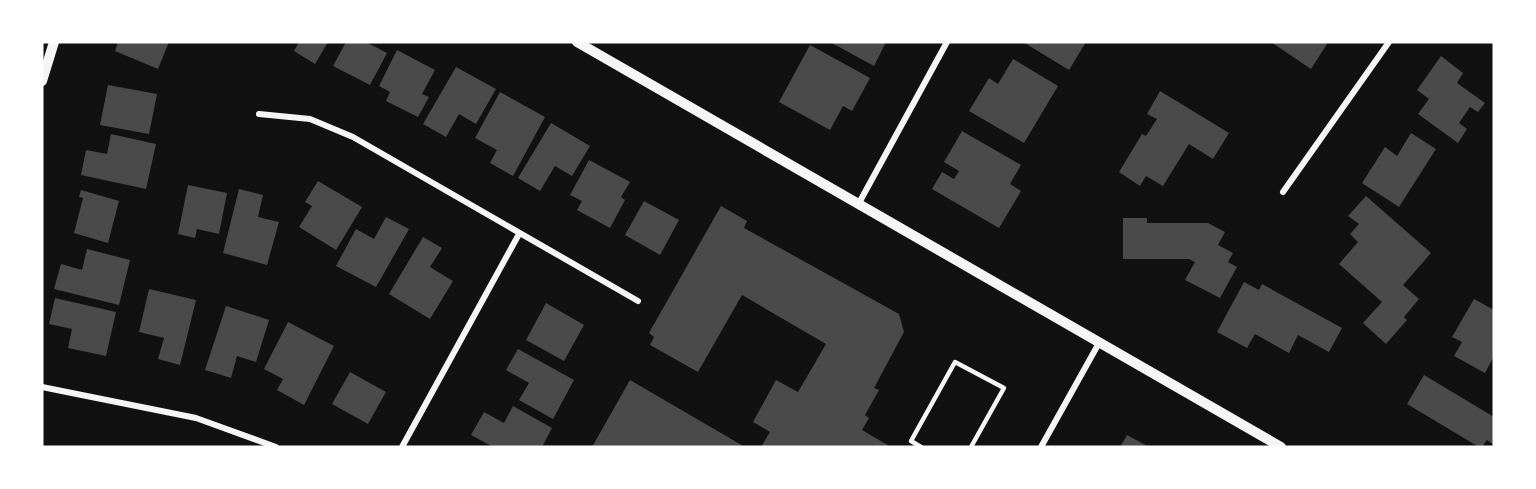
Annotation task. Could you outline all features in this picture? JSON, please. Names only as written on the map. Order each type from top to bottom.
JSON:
[{"type":"street","points":[[42,81],[54,42]]},
{"type":"street","points":[[577,42],[1281,447]]},
{"type":"street","points":[[859,203],[947,42]]},
{"type":"street","points":[[1283,192],[1389,42]]},
{"type":"street","points":[[259,114],[310,119],[352,138],[638,302]]},
{"type":"street","points":[[402,447],[519,234]]},
{"type":"street","points":[[1041,447],[1100,343]]},
{"type":"street","points":[[42,387],[196,417],[276,447]]},
{"type":"lane","points":[[921,447],[911,441],[955,362],[1004,388],[971,447]]},
{"type":"building","points":[[118,42],[169,42],[158,69],[115,51]]},
{"type":"building","points":[[299,42],[328,42],[315,64],[294,51]]},
{"type":"building","points":[[346,42],[366,42],[387,53],[370,85],[333,66]]},
{"type":"building","points":[[830,42],[886,42],[874,66]]},
{"type":"building","points":[[1023,42],[1086,42],[1069,70]]},
{"type":"building","points":[[1271,42],[1323,42],[1327,44],[1311,69]]},
{"type":"building","points":[[810,45],[870,78],[852,111],[843,106],[830,130],[779,102]]},
{"type":"building","points":[[397,50],[435,70],[422,94],[429,97],[418,117],[386,101],[390,92],[379,86]]},
{"type":"building","points":[[1441,56],[1463,73],[1457,83],[1485,103],[1478,112],[1470,107],[1459,123],[1467,129],[1458,143],[1418,114],[1429,99],[1417,90]]},
{"type":"building","points":[[1013,59],[1058,86],[1024,143],[969,111],[989,78],[998,84]]},
{"type":"building","points":[[456,67],[496,89],[476,124],[459,114],[446,137],[423,124]]},
{"type":"building","points":[[108,85],[157,94],[149,134],[100,125]]},
{"type":"building","points":[[1160,91],[1229,133],[1213,159],[1189,144],[1163,186],[1146,176],[1140,186],[1119,172],[1142,134],[1146,136],[1157,119],[1147,114]]},
{"type":"building","points":[[500,92],[545,117],[513,176],[490,163],[497,150],[475,138]]},
{"type":"building","points":[[551,123],[590,146],[572,176],[555,166],[540,191],[518,178]]},
{"type":"building","points":[[962,131],[1021,165],[1010,184],[1021,191],[999,228],[932,189],[942,172],[954,179],[959,171],[944,162]]},
{"type":"building","points":[[1411,133],[1436,149],[1399,207],[1362,183],[1385,147],[1397,156]]},
{"type":"building","points":[[111,134],[156,144],[146,189],[81,175],[86,150],[107,154]]},
{"type":"building","points":[[589,160],[630,182],[621,197],[625,200],[610,228],[577,210],[582,201],[570,195]]},
{"type":"building","points":[[318,181],[362,207],[336,250],[299,227],[312,206],[305,202]]},
{"type":"building","points":[[188,185],[227,193],[219,234],[197,229],[195,238],[178,234]]},
{"type":"building","points":[[239,189],[263,195],[258,217],[279,222],[267,265],[223,253]]},
{"type":"building","points":[[81,190],[119,201],[108,243],[74,233],[83,198],[79,197]]},
{"type":"building","points":[[1366,196],[1431,253],[1403,285],[1419,299],[1404,317],[1407,320],[1386,344],[1363,323],[1382,302],[1339,264],[1358,242],[1350,234],[1359,224],[1348,216]]},
{"type":"building","points":[[644,201],[679,220],[660,255],[625,235]]},
{"type":"building","points":[[721,206],[747,221],[744,228],[899,314],[904,332],[874,388],[879,390],[865,415],[869,418],[862,430],[891,447],[761,447],[770,432],[753,422],[776,380],[798,392],[826,344],[742,295],[698,372],[650,345],[654,337],[649,333]]},
{"type":"building","points":[[386,217],[409,229],[376,287],[336,266],[356,229],[374,239]]},
{"type":"building","points":[[1123,218],[1147,218],[1147,223],[1208,223],[1225,232],[1218,245],[1233,253],[1228,262],[1237,267],[1220,298],[1185,280],[1195,262],[1189,259],[1123,259]]},
{"type":"building","points":[[423,237],[442,248],[430,267],[453,281],[430,319],[389,294]]},
{"type":"building","points":[[87,249],[130,260],[119,305],[54,289],[61,264],[82,270]]},
{"type":"building","points":[[1244,282],[1259,290],[1262,284],[1342,328],[1329,352],[1298,335],[1289,353],[1255,334],[1247,348],[1217,332]]},
{"type":"building","points":[[149,289],[196,300],[180,365],[158,359],[164,338],[139,332]]},
{"type":"building","points":[[55,298],[116,312],[106,356],[68,348],[72,329],[49,324]]},
{"type":"building","points":[[1474,299],[1494,310],[1494,356],[1485,373],[1454,356],[1462,342],[1452,337]]},
{"type":"building","points":[[546,303],[584,325],[564,361],[526,340]]},
{"type":"building","points":[[226,306],[269,320],[256,362],[237,356],[231,378],[205,370]]},
{"type":"building","points":[[288,322],[334,346],[304,405],[277,390],[283,379],[264,369]]},
{"type":"building","points":[[518,349],[574,380],[553,419],[519,400],[529,383],[506,370]]},
{"type":"building","points":[[350,372],[386,392],[368,424],[332,404]]},
{"type":"building","points":[[1424,375],[1494,417],[1494,445],[1487,440],[1482,447],[1479,447],[1407,404]]},
{"type":"building","points":[[630,380],[745,447],[592,447]]},
{"type":"building","points":[[513,406],[552,428],[542,447],[493,447],[471,435],[484,412],[504,423]]},
{"type":"building","points":[[1127,435],[1149,447],[1120,447]]}]
